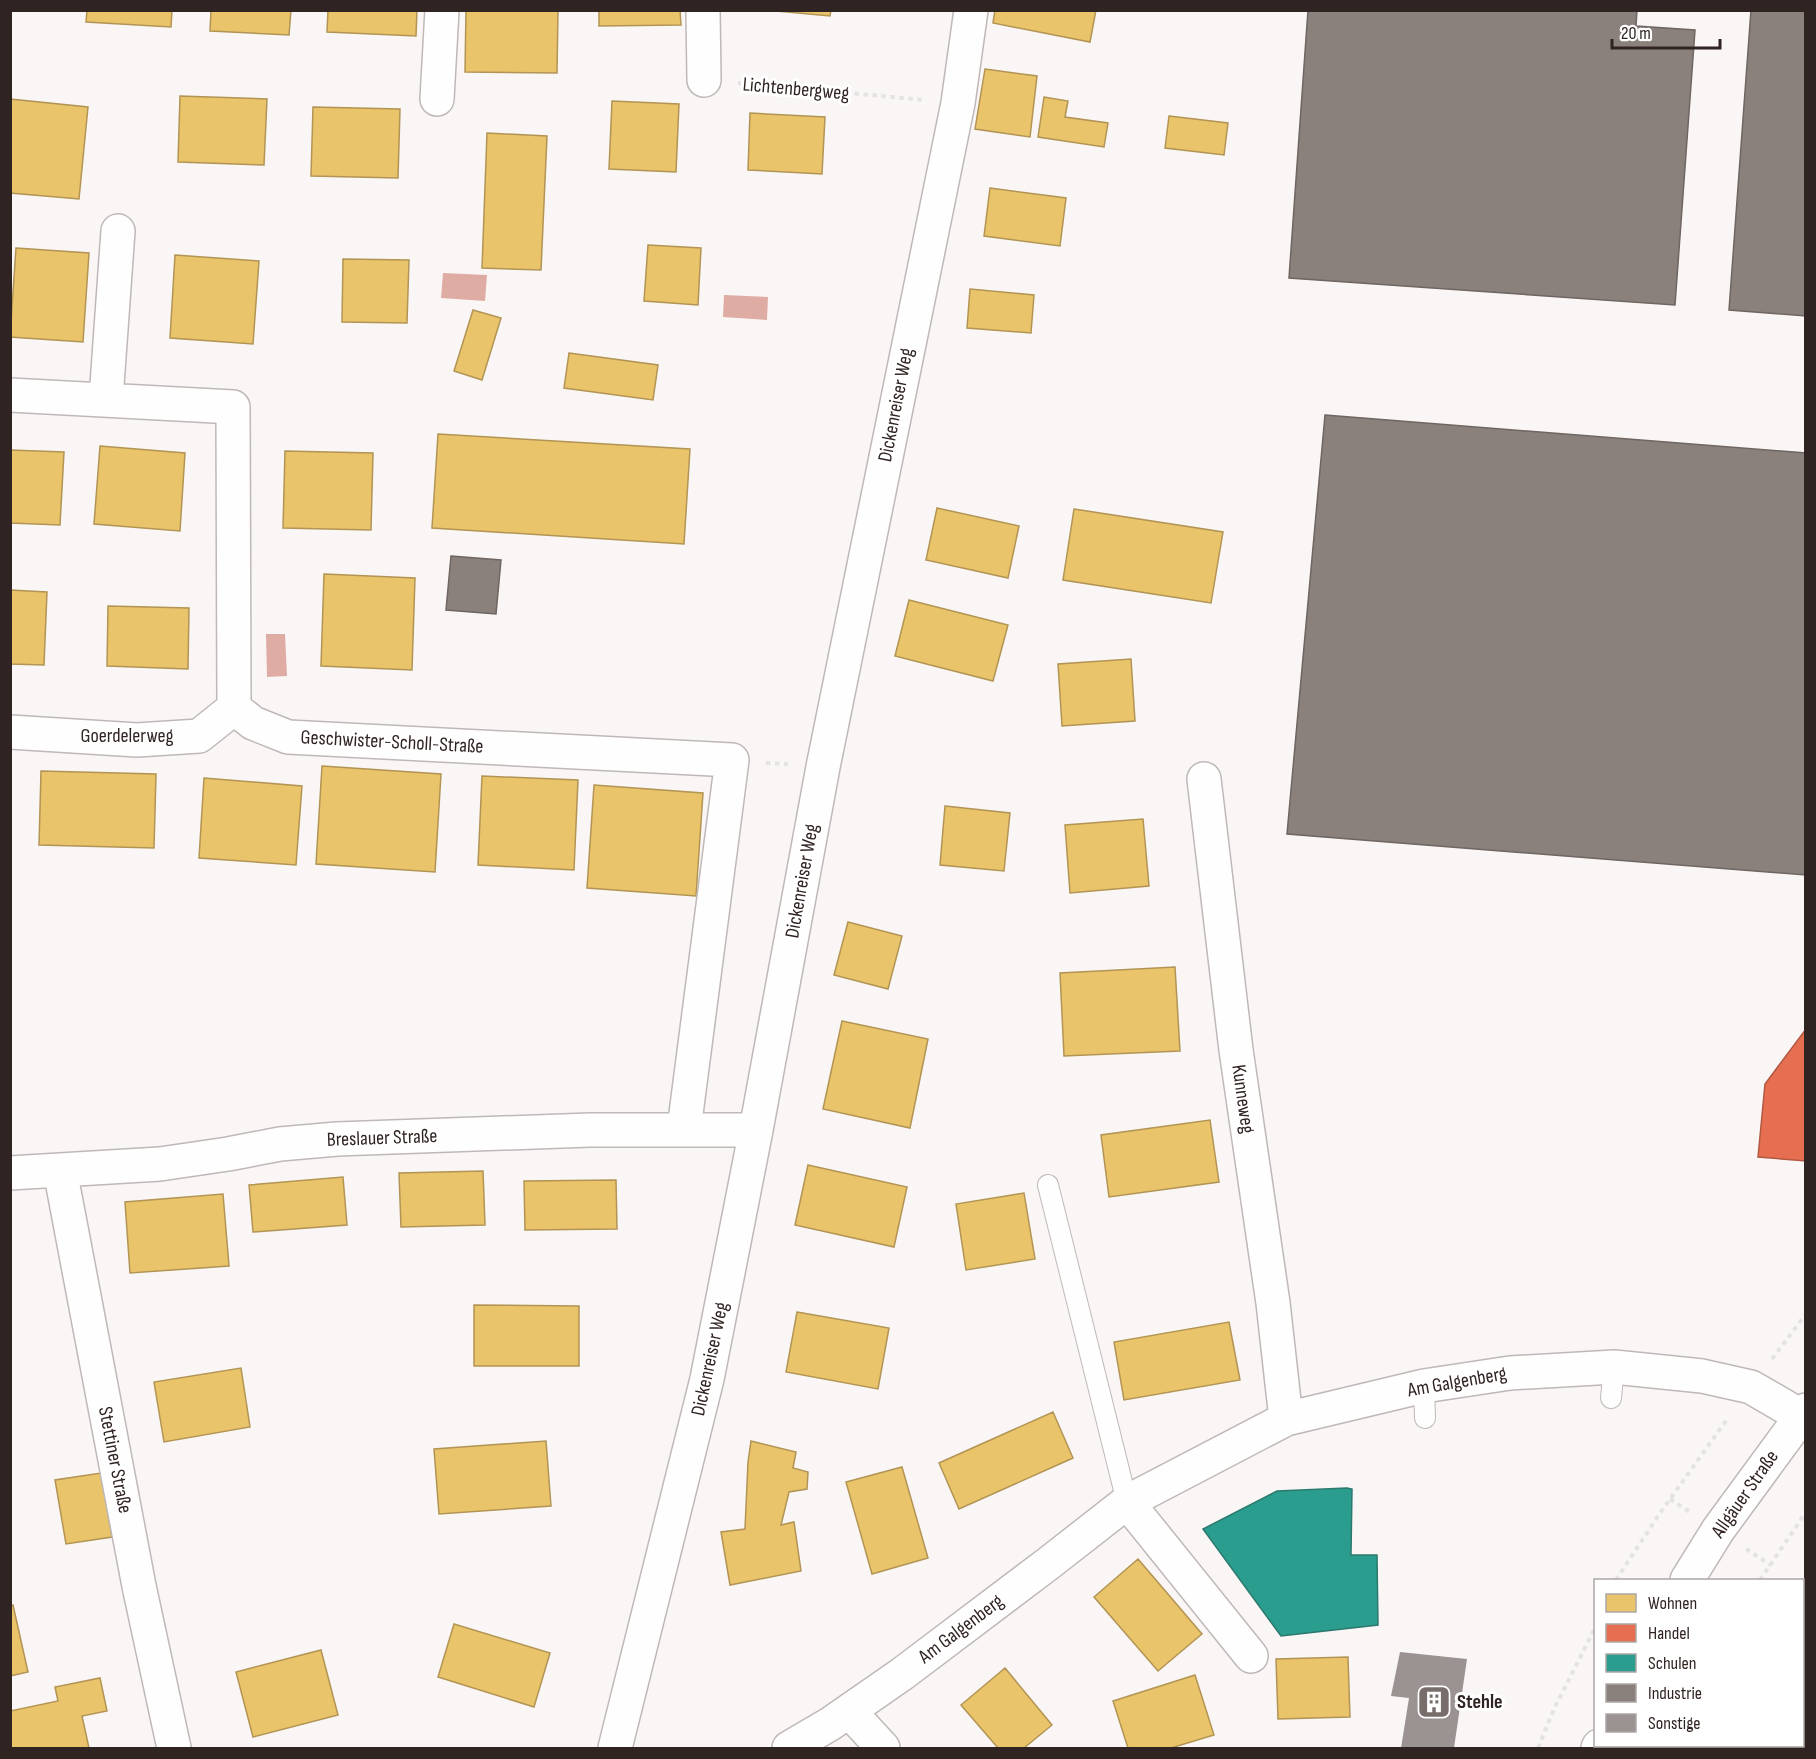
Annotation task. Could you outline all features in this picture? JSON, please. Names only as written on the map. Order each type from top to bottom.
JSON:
[{"type":"street","points":[[437,99],[442,10]]},
{"type":"street","points":[[704,10],[704,80]]},
{"type":"street","name":"Dickenreiser Weg","points":[[615,1749],[707,1379],[756,1130],[823,766],[958,103],[971,10]]},
{"type":"street","points":[[106,399],[118,231]]},
{"type":"street","points":[[10,395],[233,407],[234,708]]},
{"type":"street","name":"Goerdelerweg","points":[[10,732],[137,740],[200,736],[234,708]]},
{"type":"street","name":"Geschwister-Scholl-Straße","points":[[234,708],[253,723],[288,737],[732,760]]},
{"type":"street","points":[[684,1130],[732,760]]},
{"type":"street","name":"Kunneweg","points":[[1204,779],[1236,1050],[1273,1303],[1286,1419]]},
{"type":"street","name":"Breslauer Straße","points":[[10,1173],[160,1164],[280,1144],[337,1139],[590,1130],[756,1130]]},
{"type":"street","name":"Stettiner Straße","points":[[60,1170],[140,1586],[174,1749]]},
{"type":"street","name":"Am Galgenberg","points":[[789,1749],[912,1667],[1127,1502],[1286,1419],[1425,1402],[1510,1373],[1612,1382],[1702,1376],[1751,1387],[1803,1413]]},
{"type":"street","name":"Allgäuer Straße","points":[[1688,1579],[1718,1530],[1803,1413]]},
{"type":"street","points":[[1127,1502],[1251,1656]]},
{"type":"street","points":[[849,1711],[883,1749]]},
{"type":"lane","points":[[1048,1185],[1127,1502]]},
{"type":"path","name":"Lichtenbergweg","points":[[704,80],[958,103]]},
{"type":"path","points":[[732,760],[823,766]]},
{"type":"path","points":[[1618,1579],[1660,1513],[1703,1452]]},
{"type":"path","points":[[1761,1579],[1806,1512]]},
{"type":"path","points":[[1538,1749],[1554,1709],[1594,1630]]},
{"type":"shaded area","points":[[443,273],[487,275],[485,301],[441,298]]},
{"type":"shaded area","points":[[724,295],[768,297],[767,320],[723,317]]},
{"type":"shaded area","points":[[266,634],[285,634],[287,676],[267,677]]},
{"type":"building: Wohnen","points":[[87,10],[172,10],[171,27],[86,22]]},
{"type":"building: Wohnen","points":[[211,10],[291,10],[289,35],[210,31]]},
{"type":"building: Wohnen","points":[[328,10],[417,10],[416,36],[327,32]]},
{"type":"building: Wohnen","points":[[466,10],[558,10],[557,73],[465,72]]},
{"type":"building: Wohnen","points":[[599,10],[680,10],[681,25],[599,26]]},
{"type":"building: Wohnen","points":[[765,10],[831,10],[830,16]]},
{"type":"building: Wohnen","points":[[995,10],[1096,10],[1090,42],[993,23]]},
{"type":"building: Wohnen","points":[[985,69],[1037,76],[1030,137],[975,129]]},
{"type":"building: Wohnen","points":[[180,96],[267,99],[264,165],[178,162]]},
{"type":"building: Wohnen","points":[[1044,97],[1068,101],[1065,117],[1108,123],[1104,147],[1038,137]]},
{"type":"building: Wohnen","points":[[10,99],[88,107],[79,199],[10,193]]},
{"type":"building: Wohnen","points":[[612,101],[679,104],[676,172],[609,169]]},
{"type":"building: Wohnen","points":[[313,107],[400,109],[398,178],[311,176]]},
{"type":"building: Wohnen","points":[[750,113],[825,117],[822,174],[748,170]]},
{"type":"building: Wohnen","points":[[1169,116],[1228,123],[1224,155],[1165,148]]},
{"type":"building: Wohnen","points":[[487,133],[547,136],[541,270],[482,268]]},
{"type":"building: Wohnen","points":[[990,188],[1066,198],[1060,246],[984,236]]},
{"type":"building: Wohnen","points":[[648,245],[701,248],[698,305],[644,301]]},
{"type":"building: Wohnen","points":[[16,248],[89,253],[83,342],[10,337]]},
{"type":"building: Wohnen","points":[[175,255],[259,261],[253,344],[170,338]]},
{"type":"building: Wohnen","points":[[343,259],[409,260],[407,323],[342,322]]},
{"type":"building: Wohnen","points":[[970,289],[1034,295],[1031,333],[967,328]]},
{"type":"building: Wohnen","points":[[473,310],[501,318],[482,380],[454,371]]},
{"type":"building: Wohnen","points":[[569,353],[658,365],[653,400],[564,388]]},
{"type":"building: Wohnen","points":[[438,434],[690,449],[684,544],[432,528]]},
{"type":"building: Wohnen","points":[[100,446],[185,453],[180,531],[94,524]]},
{"type":"building: Wohnen","points":[[10,450],[64,452],[60,525],[10,523]]},
{"type":"building: Wohnen","points":[[285,451],[373,453],[371,530],[283,528]]},
{"type":"building: Wohnen","points":[[937,508],[1019,526],[1008,578],[926,560]]},
{"type":"building: Wohnen","points":[[1074,509],[1223,532],[1211,603],[1063,580]]},
{"type":"building: Wohnen","points":[[324,574],[415,578],[412,670],[321,666]]},
{"type":"building: Wohnen","points":[[10,590],[47,592],[44,665],[10,664]]},
{"type":"building: Wohnen","points":[[909,600],[1008,625],[993,681],[895,656]]},
{"type":"building: Wohnen","points":[[108,606],[189,608],[188,669],[107,666]]},
{"type":"building: Wohnen","points":[[1131,659],[1135,721],[1062,726],[1058,664]]},
{"type":"building: Wohnen","points":[[322,766],[441,774],[435,872],[316,864]]},
{"type":"building: Wohnen","points":[[41,771],[156,774],[154,848],[39,845]]},
{"type":"building: Wohnen","points":[[482,776],[578,780],[574,870],[478,865]]},
{"type":"building: Wohnen","points":[[204,778],[302,786],[296,865],[199,858]]},
{"type":"building: Wohnen","points":[[594,785],[703,793],[696,896],[587,888]]},
{"type":"building: Wohnen","points":[[945,806],[1010,813],[1004,871],[940,865]]},
{"type":"building: Wohnen","points":[[1143,819],[1149,886],[1070,893],[1065,825]]},
{"type":"building: Wohnen","points":[[848,922],[902,936],[888,989],[834,975]]},
{"type":"building: Wohnen","points":[[1175,967],[1180,1051],[1064,1056],[1060,973]]},
{"type":"building: Wohnen","points":[[842,1021],[928,1039],[910,1128],[823,1109]]},
{"type":"building: Wohnen","points":[[1210,1120],[1219,1182],[1109,1197],[1101,1135]]},
{"type":"building: Wohnen","points":[[808,1165],[907,1187],[894,1247],[795,1225]]},
{"type":"building: Wohnen","points":[[483,1171],[485,1225],[401,1227],[399,1173]]},
{"type":"building: Wohnen","points":[[343,1177],[347,1225],[253,1232],[249,1185]]},
{"type":"building: Wohnen","points":[[616,1180],[617,1229],[525,1230],[524,1181]]},
{"type":"building: Wohnen","points":[[1024,1193],[1035,1259],[966,1270],[956,1204]]},
{"type":"building: Wohnen","points":[[223,1194],[229,1266],[130,1273],[125,1202]]},
{"type":"building: Wohnen","points":[[474,1305],[579,1306],[579,1366],[474,1366]]},
{"type":"building: Wohnen","points":[[797,1312],[889,1328],[878,1389],[786,1372]]},
{"type":"building: Wohnen","points":[[1229,1322],[1240,1380],[1124,1400],[1114,1342]]},
{"type":"building: Wohnen","points":[[241,1368],[250,1427],[164,1442],[154,1382]]},
{"type":"building: Wohnen","points":[[1053,1412],[1073,1458],[959,1509],[939,1463]]},
{"type":"building: Wohnen","points":[[546,1441],[551,1506],[439,1514],[434,1449]]},
{"type":"building: Wohnen","points":[[751,1441],[796,1452],[793,1468],[808,1472],[807,1489],[789,1492],[781,1525],[794,1522],[801,1571],[730,1585],[721,1532],[745,1529]]},
{"type":"building: Wohnen","points":[[902,1467],[928,1558],[872,1574],[846,1482]]},
{"type":"building: Wohnen","points":[[101,1473],[112,1537],[66,1544],[55,1480]]},
{"type":"building: Wohnen","points":[[1138,1559],[1202,1634],[1158,1671],[1094,1597]]},
{"type":"building: Wohnen","points":[[13,1605],[28,1672],[10,1676],[10,1606]]},
{"type":"building: Wohnen","points":[[454,1624],[550,1653],[534,1707],[438,1677]]},
{"type":"building: Wohnen","points":[[321,1650],[338,1715],[253,1737],[236,1672]]},
{"type":"building: Wohnen","points":[[1348,1657],[1350,1717],[1278,1719],[1276,1659]]},
{"type":"building: Wohnen","points":[[1005,1668],[1052,1725],[1024,1748],[998,1748],[961,1705]]},
{"type":"building: Wohnen","points":[[1195,1675],[1214,1735],[1171,1748],[1128,1748],[1113,1701]]},
{"type":"building: Wohnen","points":[[100,1678],[107,1711],[82,1716],[89,1748],[10,1748],[10,1711],[58,1701],[55,1687]]},
{"type":"building: Handel","points":[[1806,1029],[1806,1161],[1758,1157],[1765,1084]]},
{"type":"building: Schulen","points":[[1352,1489],[1351,1555],[1377,1555],[1378,1625],[1281,1636],[1203,1529],[1277,1491]]},
{"type":"building: Industrie","points":[[1308,10],[1637,10],[1636,26],[1695,30],[1675,305],[1289,278]]},
{"type":"building: Industrie","points":[[1751,10],[1806,10],[1806,316],[1729,310]]},
{"type":"building: Industrie","points":[[1325,415],[1806,453],[1806,875],[1287,834]]},
{"type":"building: Industrie","points":[[451,556],[501,560],[496,614],[446,610]]},
{"type":"building: Industrie","points":[[1804,1668],[1806,1668],[1806,1748],[1767,1748],[1804,1747]]},
{"type":"building: Sonstige","name":"Stehle","points":[[1400,1652],[1467,1659],[1454,1748],[1401,1748],[1409,1698],[1391,1696]]},
{"type":"place","name":"Stehle","points":[[1434,1702]]}]
